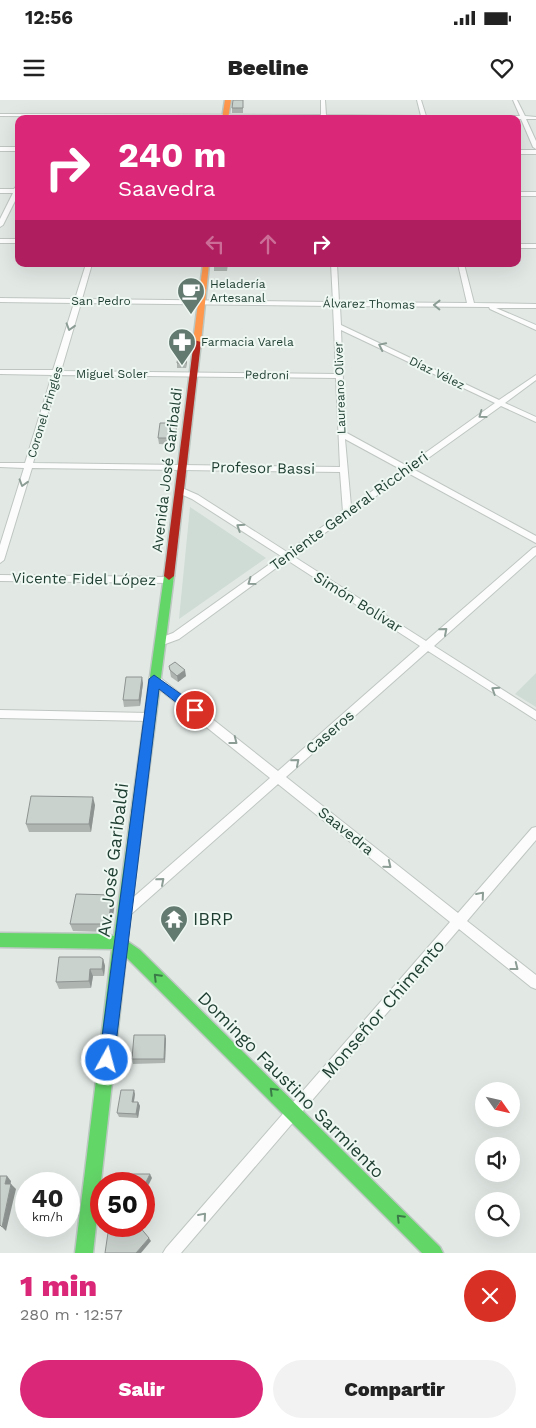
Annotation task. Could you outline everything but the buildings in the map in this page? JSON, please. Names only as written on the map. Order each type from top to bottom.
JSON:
[{"type":"main road","points":[[225,115],[228,100]]},
{"type":"main road","name":"Avenida José Garibaldi","points":[[154,679],[169,580],[206,267]]},
{"type":"main road","name":"Av. José Garibaldi","points":[[84,1253],[120,944],[154,679]]},
{"type":"main road","points":[[0,940],[105,941],[120,944]]},
{"type":"main road","name":"Domingo Faustino Sarmiento","points":[[120,944],[135,955],[434,1253]]},
{"type":"street","points":[[323,100],[324,115]]},
{"type":"street","points":[[420,100],[423,115]]},
{"type":"street","points":[[515,100],[536,147]]},
{"type":"street","points":[[0,114],[18,115]]},
{"type":"street","points":[[523,118],[536,118]]},
{"type":"street","points":[[0,149],[15,149]]},
{"type":"street","points":[[521,152],[536,152]]},
{"type":"street","points":[[0,191],[15,189]]},
{"type":"street","points":[[521,194],[536,194]]},
{"type":"street","points":[[0,225],[15,195]]},
{"type":"street","points":[[0,241],[15,241]]},
{"type":"street","points":[[521,246],[536,246]]},
{"type":"street","name":"Coronel Pringles","points":[[0,560],[88,267]]},
{"type":"street","name":"Laureano Oliver","points":[[334,267],[341,432],[347,512]]},
{"type":"street","points":[[461,267],[471,305]]},
{"type":"street","name":"San Pedro","points":[[0,300],[201,302]]},
{"type":"street","name":"Álvarez Thomas","points":[[201,302],[536,306]]},
{"type":"street","points":[[486,306],[536,328]]},
{"type":"street","name":"Díaz Vélez","points":[[338,326],[536,420]]},
{"type":"street","name":"Miguel Soler","points":[[0,372],[193,374]]},
{"type":"street","name":"Pedroni","points":[[193,374],[340,376]]},
{"type":"street","name":"Teniente General Ricchieri","points":[[160,642],[176,636],[536,377]]},
{"type":"street","points":[[341,432],[536,540]]},
{"type":"street","name":"Profesor Bassi","points":[[0,465],[344,470]]},
{"type":"street","name":"Simón Bolívar","points":[[179,490],[195,497],[536,716]]},
{"type":"street","name":"Caseros","points":[[124,913],[536,550]]},
{"type":"street","name":"Vicente Fidel López","points":[[0,578],[169,580]]},
{"type":"street","name":"Saavedra","points":[[154,679],[536,983]]},
{"type":"street","points":[[0,714],[149,717]]},
{"type":"street","name":"Monseñor Chimento","points":[[171,1253],[536,832]]},
{"type":"shaded area","points":[[190,507],[266,558],[179,619]]},
{"type":"shaded area","points":[[536,673],[536,707],[515,694]]},
{"type":"traffic: fast","points":[[84,1253],[120,944],[169,576]]},
{"type":"traffic: fast","points":[[0,940],[105,941],[120,944],[135,955],[434,1253]]},
{"type":"traffic: slow","points":[[226,115],[228,100]]},
{"type":"traffic: slow","points":[[197,342],[206,267]]},
{"type":"traffic: jam","points":[[169,576],[197,342]]},
{"type":"place","name":"Heladería Artesanal","points":[[191,315]]},
{"type":"place","name":"Farmacia Varela","points":[[182,366]]},
{"type":"place","name":"IBRP","points":[[174,943]]},
{"type":"route","points":[[107,1060],[154,679],[195,710]]}]
